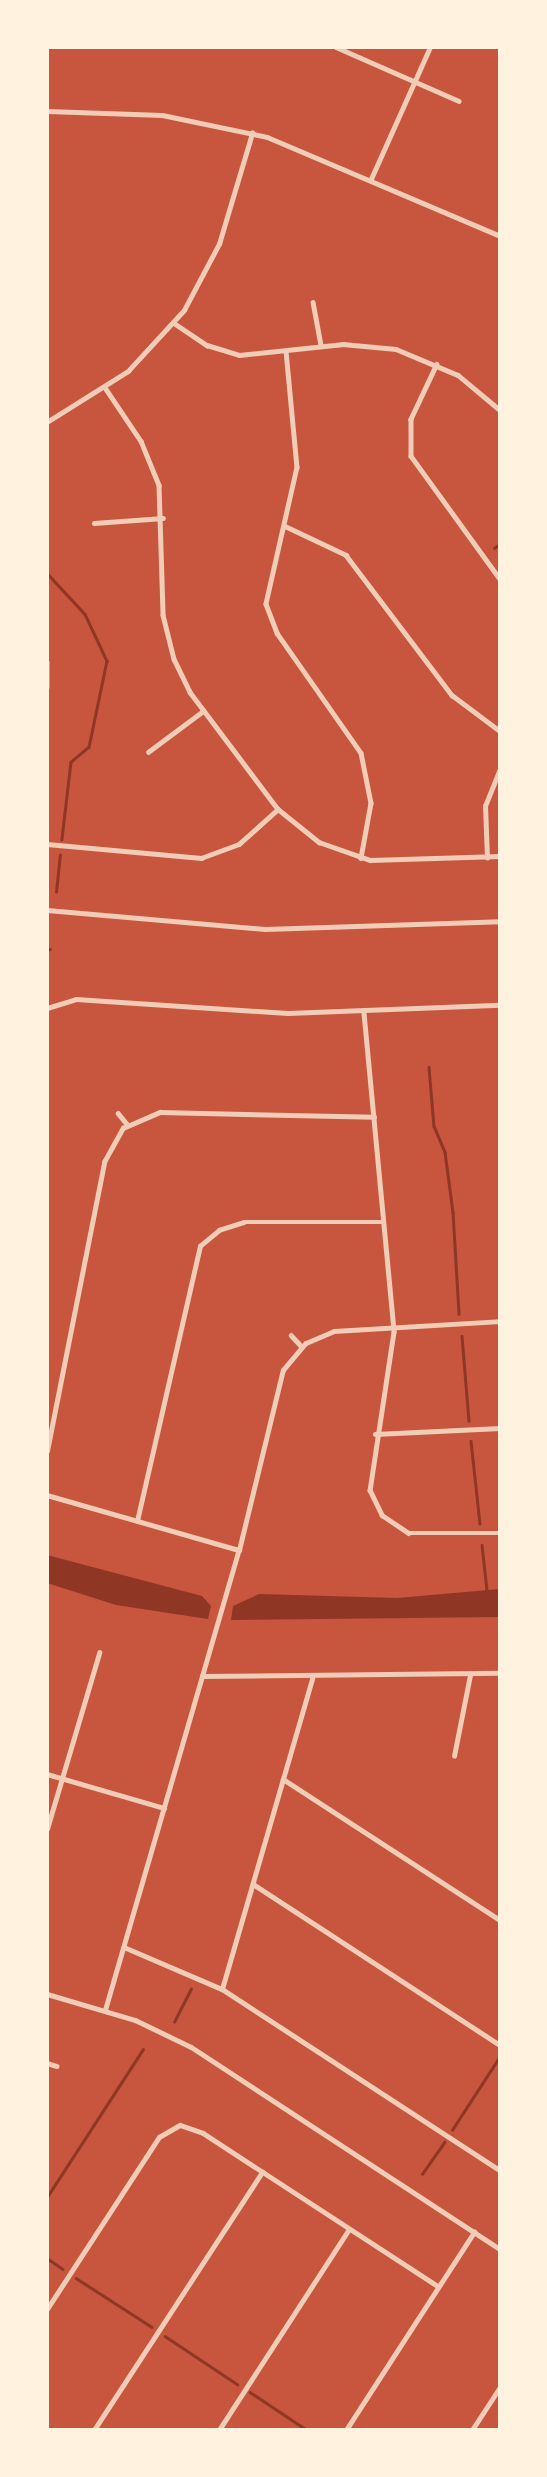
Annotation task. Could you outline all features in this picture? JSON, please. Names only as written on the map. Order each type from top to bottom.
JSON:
[{"type":"street","points":[[336,47],[459,101]]},
{"type":"street","points":[[371,179],[430,47]]},
{"type":"street","points":[[47,111],[143,113],[252,133],[371,179],[500,236]]},
{"type":"street","points":[[47,422],[106,389],[174,323],[219,244],[252,133]]},
{"type":"street","points":[[313,302],[321,345]]},
{"type":"street","points":[[174,323],[225,352],[286,351],[321,345],[382,346],[437,364],[500,410]]},
{"type":"street","points":[[286,351],[298,441],[285,526],[267,585],[267,608],[282,641],[361,753],[371,803],[361,858]]},
{"type":"street","points":[[437,364],[410,424],[413,463],[500,579]]},
{"type":"street","points":[[106,389],[149,458],[163,518],[165,631],[204,711],[278,809],[319,842],[361,858],[402,863],[500,856]]},
{"type":"street","points":[[93,523],[163,518]]},
{"type":"street","points":[[285,526],[346,555],[452,695],[500,731]]},
{"type":"street","points":[[47,662],[47,687]]},
{"type":"street","points":[[148,751],[204,711]]},
{"type":"street","points":[[487,858],[485,806],[500,769]]},
{"type":"street","points":[[47,844],[201,858],[236,847],[278,809]]},
{"type":"street","points":[[47,910],[277,929],[500,921]]},
{"type":"street","points":[[47,1008],[83,999],[234,1012],[364,1013],[500,1005]]},
{"type":"street","points":[[364,1013],[394,1328],[369,1485],[390,1523],[425,1536],[500,1533]]},
{"type":"street","points":[[118,1112],[127,1124]]},
{"type":"street","points":[[47,1451],[104,1162],[127,1124],[160,1112],[374,1118]]},
{"type":"street","points":[[137,1521],[200,1246],[224,1227],[244,1222],[384,1222]]},
{"type":"street","points":[[105,2010],[239,1550],[277,1385],[302,1347],[334,1331],[500,1321]]},
{"type":"street","points":[[291,1335],[302,1347]]},
{"type":"street","points":[[375,1434],[500,1428]]},
{"type":"street","points":[[47,1495],[239,1550]]},
{"type":"street","points":[[47,1829],[99,1653]]},
{"type":"street","points":[[202,1676],[312,1679],[500,1673]]},
{"type":"street","points":[[454,1756],[470,1675]]},
{"type":"street","points":[[222,1989],[312,1679]]},
{"type":"street","points":[[47,1774],[164,1808]]},
{"type":"street","points":[[283,1779],[500,1920]]},
{"type":"street","points":[[253,1884],[500,2045]]},
{"type":"street","points":[[124,1947],[222,1989],[500,2170]]},
{"type":"street","points":[[47,1994],[105,2010],[191,2047],[500,2249]]},
{"type":"street","points":[[47,2063],[57,2066]]},
{"type":"street","points":[[47,2309],[168,2129],[193,2127],[438,2286]]},
{"type":"street","points":[[94,2430],[262,2172]]},
{"type":"street","points":[[219,2430],[349,2229]]},
{"type":"street","points":[[346,2430],[474,2232]]},
{"type":"street","points":[[472,2430],[500,2387]]},
{"type":"shaded area","points":[[47,1555],[202,1596],[211,1606],[208,1619],[116,1605],[47,1583]]},
{"type":"shaded area","points":[[500,1589],[500,1617],[231,1620],[233,1606],[259,1594],[397,1598]]},
{"type":"waterway","points":[[494,548],[500,544]]},
{"type":"waterway","points":[[47,573],[85,614],[107,661],[89,747],[71,762],[62,839]]},
{"type":"waterway","points":[[56,892],[60,855]]},
{"type":"waterway","points":[[429,1067],[434,1126],[445,1152],[453,1212],[459,1314]]},
{"type":"waterway","points":[[462,1336],[469,1421]]},
{"type":"waterway","points":[[471,1441],[480,1524]]},
{"type":"waterway","points":[[482,1545],[487,1590]]},
{"type":"waterway","points":[[174,2022],[191,1989]]},
{"type":"waterway","points":[[47,2197],[143,2049]]},
{"type":"waterway","points":[[452,2130],[500,2056]]},
{"type":"waterway","points":[[422,2174],[444,2142]]},
{"type":"waterway","points":[[47,2258],[63,2269]]},
{"type":"waterway","points":[[76,2278],[152,2327]]},
{"type":"waterway","points":[[165,2336],[237,2384]]},
{"type":"waterway","points":[[250,2392],[307,2430]]}]
